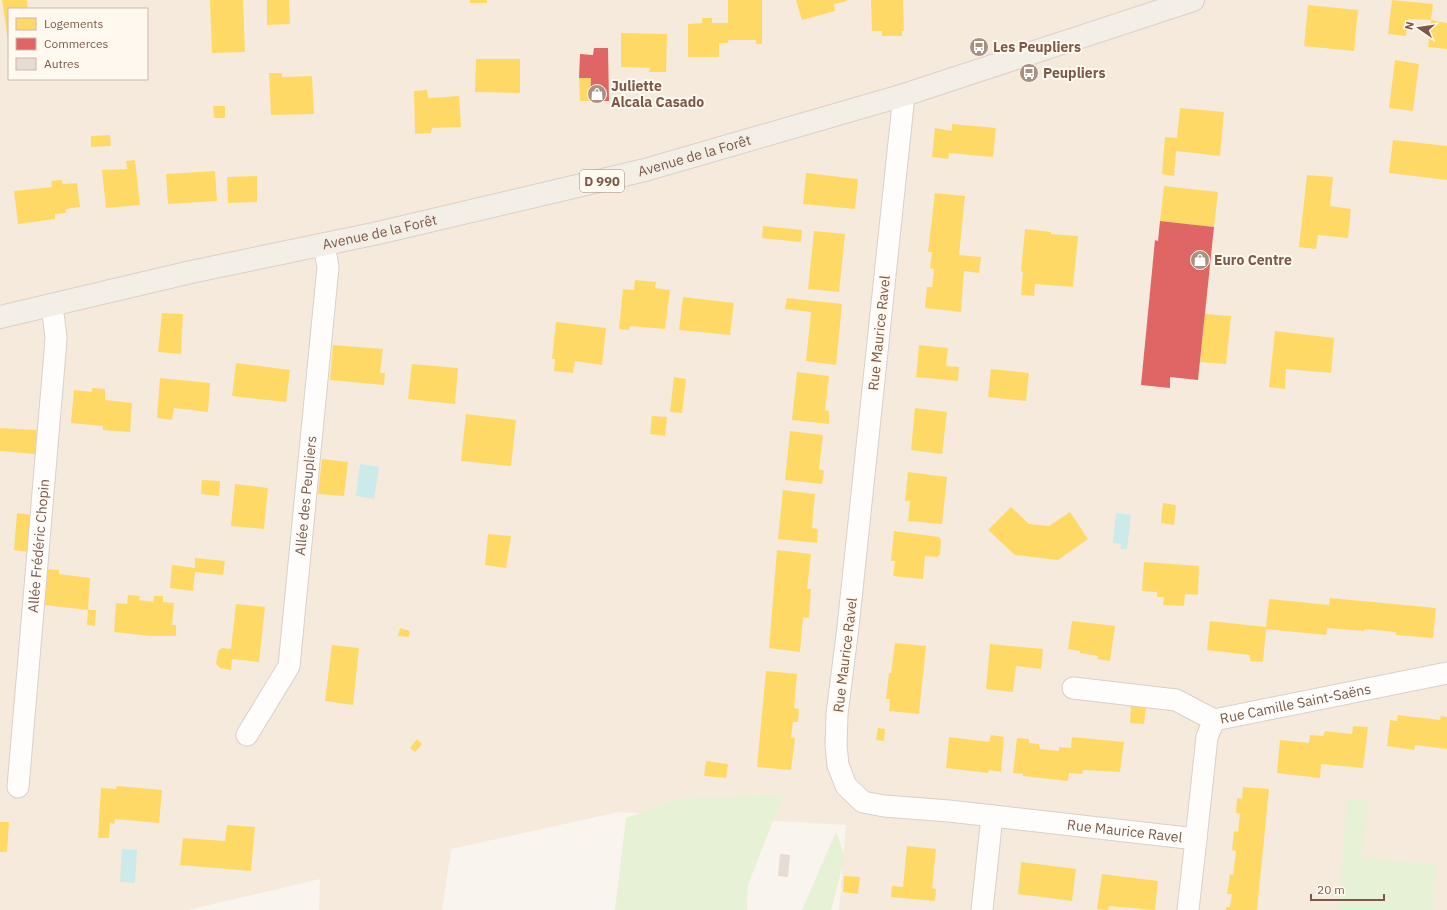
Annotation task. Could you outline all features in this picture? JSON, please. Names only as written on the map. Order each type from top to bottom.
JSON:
[{"type":"main road","name":"Avenue de la Forêt","points":[[0,317],[52,306],[191,272],[324,245],[645,170],[904,94],[1192,0]]},
{"type":"street","name":"Rue Maurice Ravel","points":[[904,94],[849,619],[837,714],[836,745],[838,765],[846,786],[863,802],[884,806],[992,816],[1196,839],[1188,910]]},
{"type":"street","name":"Allée des Peupliers","points":[[246,735],[289,666],[328,267],[324,245]]},
{"type":"street","name":"Allée Frédéric Chopin","points":[[18,787],[55,352],[56,337],[52,306]]},
{"type":"street","name":"Rue Camille Saint-Saëns","points":[[1196,839],[1207,737],[1214,720],[1447,673]]},
{"type":"street","points":[[1073,688],[1176,700],[1214,720]]},
{"type":"street","points":[[982,910],[992,816]]},
{"type":"shaded area","points":[[0,0],[1447,0],[1447,910],[839,910],[846,825],[619,812],[451,849],[442,910],[319,910],[320,879],[188,910],[0,910]]},
{"type":"green space","points":[[783,795],[748,885],[747,910],[615,910],[626,818],[682,798]]},
{"type":"green space","points":[[1348,800],[1368,800],[1361,857],[1436,864],[1432,910],[1337,910]]},
{"type":"green space","points":[[836,832],[845,857],[831,910],[802,910]]},
{"type":"water","points":[[360,464],[379,467],[374,499],[356,496]]},
{"type":"water","points":[[1116,513],[1131,515],[1127,550],[1120,549],[1121,544],[1113,543]]},
{"type":"water","points":[[122,849],[137,850],[135,883],[120,882]]},
{"type":"building: Logements","points":[[2,0],[27,0],[28,7],[8,8],[8,40]]},
{"type":"building: Logements","points":[[210,0],[243,0],[245,52],[212,53]]},
{"type":"building: Logements","points":[[267,0],[289,0],[290,24],[267,25]]},
{"type":"building: Logements","points":[[470,0],[487,0],[487,3],[470,3]]},
{"type":"building: Logements","points":[[728,0],[762,0],[762,44],[756,44],[756,40],[728,40],[728,43],[719,43],[719,57],[688,57],[688,24],[702,23],[702,18],[712,18],[712,23],[728,23]]},
{"type":"building: Logements","points":[[796,0],[847,1],[834,4],[835,11],[802,20]]},
{"type":"building: Logements","points":[[871,0],[903,0],[904,31],[902,31],[902,36],[882,36],[882,31],[872,31]]},
{"type":"building: Logements","points":[[1392,0],[1433,4],[1431,20],[1408,19],[1406,36],[1388,34]]},
{"type":"building: Logements","points":[[1308,5],[1358,10],[1354,51],[1304,46]]},
{"type":"building: Logements","points":[[1431,20],[1447,23],[1447,49],[1428,47]]},
{"type":"building: Logements","points":[[621,33],[667,34],[666,72],[649,72],[650,68],[621,67]]},
{"type":"building: Logements","points":[[476,59],[520,59],[520,93],[475,92]]},
{"type":"building: Logements","points":[[1395,60],[1419,64],[1413,111],[1389,108]]},
{"type":"building: Logements","points":[[269,73],[282,73],[282,77],[312,76],[314,114],[271,115]]},
{"type":"building: Logements","points":[[579,78],[591,78],[590,101],[580,101]]},
{"type":"building: Logements","points":[[427,90],[428,98],[459,96],[461,127],[432,128],[431,133],[415,134],[414,91]]},
{"type":"building: Logements","points":[[213,106],[225,106],[225,118],[214,118]]},
{"type":"building: Logements","points":[[1180,108],[1224,112],[1220,156],[1176,151],[1174,176],[1162,174],[1165,137],[1177,138]]},
{"type":"building: Logements","points":[[952,124],[996,128],[993,157],[949,153],[948,159],[932,157],[935,128],[952,131]]},
{"type":"building: Logements","points":[[110,135],[111,146],[91,147],[91,136]]},
{"type":"building: Logements","points":[[1393,140],[1447,146],[1447,180],[1389,173]]},
{"type":"building: Logements","points":[[135,160],[140,205],[106,208],[102,170],[127,169],[126,161]]},
{"type":"building: Logements","points":[[215,171],[217,201],[168,204],[166,174]]},
{"type":"building: Logements","points":[[806,173],[858,179],[855,209],[803,204]]},
{"type":"building: Logements","points":[[1307,175],[1333,177],[1330,206],[1351,209],[1348,238],[1318,235],[1316,249],[1299,247]]},
{"type":"building: Logements","points":[[257,176],[257,202],[228,203],[227,177]]},
{"type":"building: Logements","points":[[62,180],[63,184],[77,183],[80,207],[65,209],[66,213],[55,214],[55,219],[18,224],[14,191],[52,187],[51,181]]},
{"type":"building: Logements","points":[[1164,186],[1218,192],[1214,227],[1160,221]]},
{"type":"building: Logements","points":[[935,193],[965,196],[959,255],[981,257],[979,273],[964,271],[961,312],[925,308],[927,287],[932,287],[934,269],[930,268],[932,252],[928,252]]},
{"type":"building: Logements","points":[[763,226],[802,230],[801,242],[762,238]]},
{"type":"building: Logements","points":[[1025,229],[1051,232],[1051,234],[1078,236],[1073,287],[1035,284],[1034,296],[1021,295],[1023,272],[1021,271]]},
{"type":"building: Logements","points":[[814,231],[845,234],[839,292],[808,289]]},
{"type":"building: Logements","points":[[635,280],[656,282],[655,288],[670,290],[665,329],[630,326],[629,330],[619,329],[623,289],[634,290]]},
{"type":"building: Logements","points":[[683,297],[734,303],[730,335],[679,330]]},
{"type":"building: Logements","points":[[787,298],[842,304],[836,365],[806,361],[811,312],[785,309]]},
{"type":"building: Logements","points":[[162,313],[183,314],[181,354],[158,352]]},
{"type":"building: Logements","points":[[1205,314],[1231,316],[1226,364],[1200,362]]},
{"type":"building: Logements","points":[[556,322],[606,328],[602,365],[575,361],[573,373],[554,371],[555,359],[552,359]]},
{"type":"building: Logements","points":[[1275,331],[1334,338],[1331,373],[1286,369],[1285,389],[1269,387]]},
{"type":"building: Logements","points":[[333,345],[383,349],[380,373],[385,373],[384,385],[330,380]]},
{"type":"building: Logements","points":[[919,345],[948,348],[946,366],[959,367],[958,381],[916,377]]},
{"type":"building: Logements","points":[[236,363],[290,370],[286,402],[232,396]]},
{"type":"building: Logements","points":[[412,364],[458,368],[455,404],[408,399]]},
{"type":"building: Logements","points":[[991,369],[1029,373],[1026,401],[988,397]]},
{"type":"building: Logements","points":[[797,372],[829,376],[825,410],[829,411],[829,424],[792,420]]},
{"type":"building: Logements","points":[[674,377],[686,379],[682,413],[670,412]]},
{"type":"building: Logements","points":[[160,378],[210,383],[208,412],[174,408],[172,420],[157,418]]},
{"type":"building: Logements","points":[[92,388],[105,389],[105,400],[132,403],[130,432],[103,430],[103,426],[71,423],[74,390],[92,392]]},
{"type":"building: Logements","points":[[915,408],[947,412],[942,454],[911,450]]},
{"type":"building: Logements","points":[[466,414],[516,420],[511,466],[461,461]]},
{"type":"building: Logements","points":[[652,416],[667,417],[665,436],[650,434]]},
{"type":"building: Logements","points":[[0,428],[37,430],[35,454],[0,451]]},
{"type":"building: Logements","points":[[790,431],[823,435],[819,469],[824,471],[822,484],[785,480]]},
{"type":"building: Logements","points":[[322,459],[348,462],[344,496],[318,494]]},
{"type":"building: Logements","points":[[908,472],[947,477],[942,524],[908,521],[910,501],[905,501]]},
{"type":"building: Logements","points":[[202,480],[220,481],[219,496],[201,494]]},
{"type":"building: Logements","points":[[235,484],[268,488],[264,529],[231,526]]},
{"type":"building: Logements","points":[[783,490],[815,494],[812,528],[818,529],[817,543],[778,539]]},
{"type":"building: Logements","points":[[1163,503],[1176,505],[1174,525],[1161,523]]},
{"type":"building: Logements","points":[[1011,507],[1029,524],[1049,526],[1070,512],[1088,539],[1058,560],[1015,555],[988,530]]},
{"type":"building: Logements","points":[[17,513],[31,515],[29,552],[14,550]]},
{"type":"building: Logements","points":[[894,531],[939,537],[941,540],[940,554],[937,557],[925,556],[923,579],[893,576],[895,561],[891,561]]},
{"type":"building: Logements","points":[[488,534],[511,536],[506,568],[485,565]]},
{"type":"building: Logements","points":[[777,550],[811,554],[807,589],[811,589],[809,618],[803,617],[800,652],[769,648]]},
{"type":"building: Logements","points":[[195,558],[225,561],[223,575],[195,572],[193,591],[170,588],[172,565],[195,568]]},
{"type":"building: Logements","points":[[1144,562],[1199,566],[1198,595],[1185,594],[1184,606],[1163,605],[1164,597],[1157,597],[1157,592],[1142,591]]},
{"type":"building: Logements","points":[[46,569],[59,570],[59,574],[90,578],[88,610],[44,605]]},
{"type":"building: Logements","points":[[128,595],[140,596],[139,600],[153,602],[154,596],[163,596],[163,602],[174,603],[172,625],[176,625],[176,636],[150,636],[114,632],[116,603],[127,604]]},
{"type":"building: Logements","points":[[1330,598],[1436,608],[1433,638],[1396,635],[1396,632],[1365,629],[1364,631],[1327,628],[1326,635],[1266,629],[1263,662],[1250,661],[1250,655],[1207,650],[1210,621],[1266,627],[1269,599],[1329,605]]},
{"type":"building: Logements","points":[[236,604],[265,607],[259,662],[232,659],[231,670],[220,668],[216,664],[218,651],[222,648],[231,649]]},
{"type":"building: Logements","points":[[88,610],[96,610],[95,626],[87,625]]},
{"type":"building: Logements","points":[[1072,621],[1115,626],[1110,661],[1097,659],[1098,656],[1068,649]]},
{"type":"building: Logements","points":[[400,628],[410,631],[409,637],[398,636]]},
{"type":"building: Logements","points":[[895,643],[926,646],[919,714],[889,711],[890,699],[886,699]]},
{"type":"building: Logements","points":[[990,644],[1043,649],[1041,669],[1016,666],[1013,692],[986,689]]},
{"type":"building: Logements","points":[[332,645],[359,648],[353,705],[325,701]]},
{"type":"building: Logements","points":[[766,671],[797,674],[794,708],[799,709],[798,722],[793,722],[791,738],[795,738],[791,770],[757,767]]},
{"type":"building: Logements","points":[[1131,705],[1146,706],[1144,724],[1130,723]]},
{"type":"building: Logements","points":[[1398,715],[1440,720],[1441,716],[1447,717],[1447,749],[1415,745],[1414,750],[1387,746],[1390,720],[1397,721]]},
{"type":"building: Logements","points":[[1353,726],[1368,727],[1363,768],[1321,764],[1320,778],[1277,773],[1280,740],[1309,743],[1310,735],[1323,736],[1325,731],[1352,734]]},
{"type":"building: Logements","points":[[878,728],[885,729],[884,741],[876,740]]},
{"type":"building: Logements","points":[[991,735],[1004,737],[1001,772],[989,770],[988,773],[946,768],[949,737],[989,742]]},
{"type":"building: Logements","points":[[1072,737],[1124,742],[1120,772],[1083,770],[1082,774],[1069,773],[1068,781],[1023,776],[1023,774],[1013,773],[1017,738],[1029,739],[1029,743],[1039,744],[1040,749],[1059,751],[1059,747],[1071,748]]},
{"type":"building: Logements","points":[[417,739],[422,744],[415,752],[410,748]]},
{"type":"building: Logements","points":[[706,761],[728,764],[726,778],[704,776]]},
{"type":"building: Logements","points":[[117,786],[162,790],[159,823],[115,819],[114,824],[110,823],[109,838],[98,838],[101,788],[116,789]]},
{"type":"building: Logements","points":[[1243,787],[1269,789],[1257,910],[1226,910],[1226,907],[1230,907],[1232,894],[1227,894],[1230,874],[1233,875],[1236,851],[1232,850],[1234,831],[1238,832],[1240,814],[1236,813],[1237,798],[1242,799]]},
{"type":"building: Logements","points":[[0,822],[9,822],[7,852],[0,852]]},
{"type":"building: Logements","points":[[227,825],[255,827],[251,871],[180,865],[183,838],[225,841]]},
{"type":"building: Logements","points":[[907,846],[936,849],[932,888],[936,889],[935,901],[891,897],[892,886],[903,887]]},
{"type":"building: Logements","points":[[1021,862],[1076,869],[1072,901],[1018,894]]},
{"type":"building: Logements","points":[[1102,874],[1158,881],[1155,910],[1109,906],[1108,910],[1097,909]]},
{"type":"building: Logements","points":[[844,876],[860,877],[858,894],[843,892]]},
{"type":"building: Commerces","points":[[594,48],[608,48],[609,101],[590,101],[591,78],[579,78],[580,54],[593,55]]},
{"type":"building: Commerces","points":[[1160,221],[1214,227],[1198,380],[1170,377],[1170,388],[1141,385],[1155,240],[1158,241]]},
{"type":"building: Autres","points":[[780,854],[790,855],[788,877],[778,876]]},
{"type":"place","name":"Les Peupliers","points":[[979,47]]},
{"type":"place","name":"Peupliers","points":[[1029,73]]},
{"type":"place","name":"Juliette Alcala Casado","points":[[597,94]]},
{"type":"place","name":"Euro Centre","points":[[1200,260]]}]
